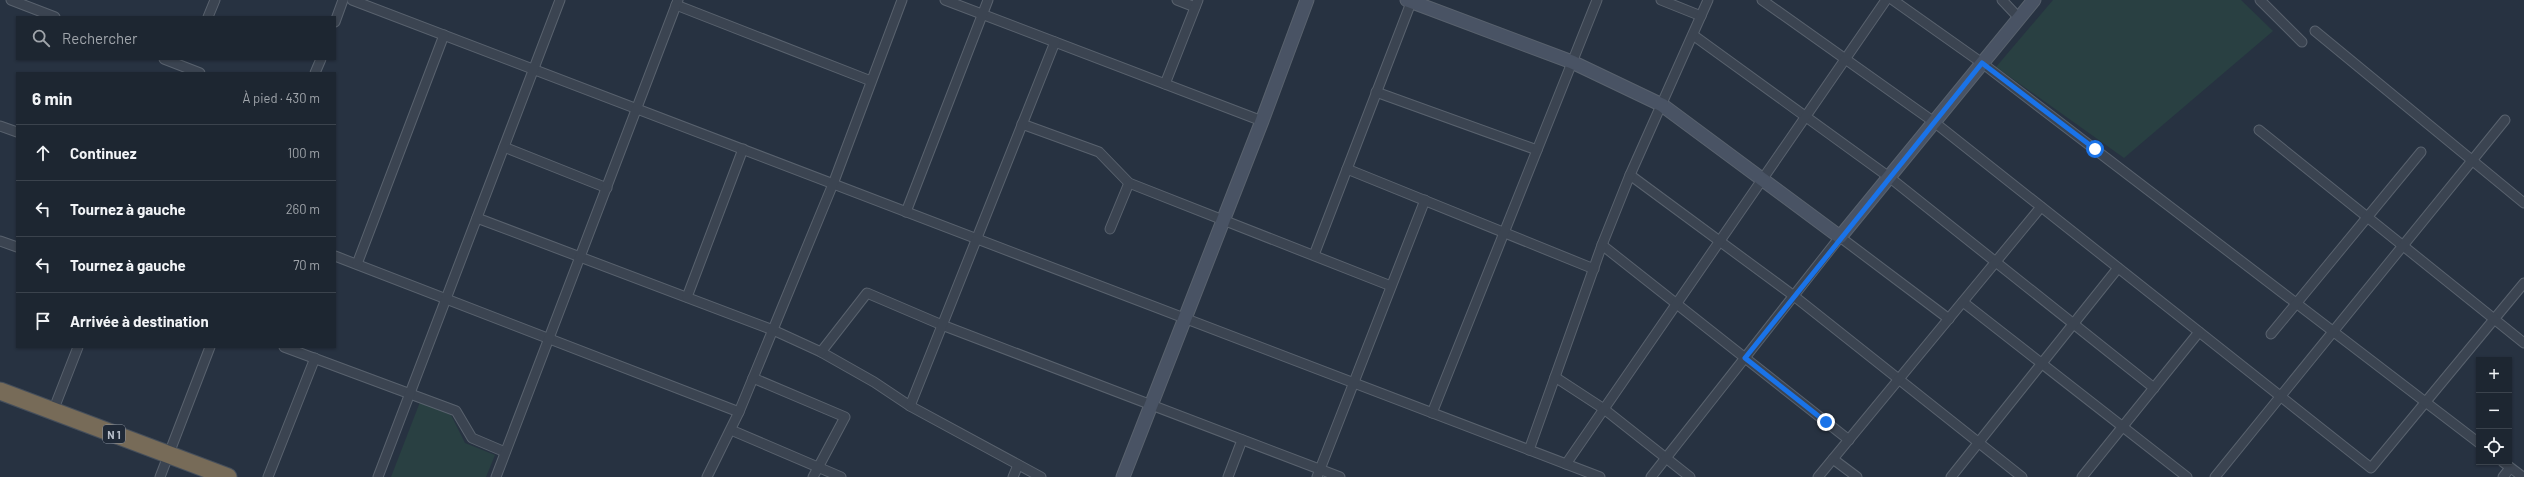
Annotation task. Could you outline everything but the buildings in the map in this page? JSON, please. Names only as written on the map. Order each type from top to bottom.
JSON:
[{"type":"highway","name":"N 1","points":[[0,391],[228,477]]},
{"type":"main road","points":[[1123,477],[1262,121],[1307,0]]},
{"type":"main road","points":[[1410,0],[1572,62],[1662,105],[1840,237],[2034,0]]},
{"type":"street","points":[[11,0],[52,16]]},
{"type":"street","points":[[208,16],[215,0]]},
{"type":"street","points":[[336,19],[343,0]]},
{"type":"street","points":[[352,0],[1432,412],[1566,464],[1589,475],[1600,477]]},
{"type":"street","points":[[378,477],[560,0]]},
{"type":"street","points":[[707,477],[739,412],[833,184],[902,0]]},
{"type":"street","points":[[945,0],[1262,121]]},
{"type":"street","points":[[906,212],[988,0]]},
{"type":"street","points":[[1165,84],[1197,4],[1177,0]]},
{"type":"street","points":[[1314,255],[1410,0]]},
{"type":"street","points":[[1432,412],[1597,0]]},
{"type":"street","points":[[1661,0],[1701,16]]},
{"type":"street","points":[[1529,450],[1602,245],[1630,175],[1708,0]]},
{"type":"street","points":[[1566,464],[1886,0]]},
{"type":"street","points":[[1893,0],[1982,63],[2476,442]]},
{"type":"street","points":[[2002,0],[2019,18]]},
{"type":"street","points":[[2260,0],[2302,42]]},
{"type":"street","points":[[496,477],[677,2],[871,81]]},
{"type":"street","points":[[1768,2],[1934,122],[2371,468],[2524,283]]},
{"type":"street","points":[[2314,31],[2524,203]]},
{"type":"street","points":[[357,264],[444,35]]},
{"type":"street","points":[[1693,35],[1889,177],[2154,388]]},
{"type":"street","points":[[910,406],[1055,42]]},
{"type":"street","points":[[166,60],[187,71],[192,60]]},
{"type":"street","points":[[315,72],[321,60]]},
{"type":"street","points":[[1376,92],[1537,150]]},
{"type":"street","points":[[2215,477],[2505,120]]},
{"type":"street","points":[[1022,124],[1099,152],[1129,183],[1224,219],[1391,286]]},
{"type":"street","points":[[0,126],[16,132]]},
{"type":"street","points":[[2259,130],[2524,343]]},
{"type":"street","points":[[504,147],[606,188]]},
{"type":"street","points":[[687,297],[743,149]]},
{"type":"street","points":[[2271,334],[2421,152]]},
{"type":"street","points":[[1347,169],[1594,269]]},
{"type":"street","points":[[1630,175],[1794,296],[2022,477]]},
{"type":"street","points":[[1110,229],[1129,183]]},
{"type":"street","points":[[1318,473],[1425,200]]},
{"type":"street","points":[[1818,477],[2041,207]]},
{"type":"street","points":[[477,218],[773,330],[821,352],[874,382],[910,406],[1041,477]]},
{"type":"street","points":[[1651,477],[1840,237],[1949,319]]},
{"type":"street","points":[[0,241],[16,247]]},
{"type":"street","points":[[1602,245],[1849,440]]},
{"type":"street","points":[[336,256],[739,412]]},
{"type":"street","points":[[1951,477],[2118,268]]},
{"type":"street","points":[[821,352],[867,293],[942,325],[1242,440],[1318,473],[1340,477]]},
{"type":"street","points":[[1963,302],[2187,477]]},
{"type":"street","points":[[2082,477],[2199,332]]},
{"type":"street","points":[[53,411],[78,348]]},
{"type":"street","points":[[160,477],[210,348]]},
{"type":"street","points":[[287,348],[456,411],[472,438],[505,452]]},
{"type":"street","points":[[268,477],[315,358]]},
{"type":"street","points":[[1555,377],[1604,409],[1690,477]]},
{"type":"street","points":[[753,378],[845,417],[813,477]]},
{"type":"street","points":[[731,430],[841,477]]},
{"type":"street","points":[[1228,477],[1242,440]]},
{"type":"street","points":[[1833,459],[1857,477]]},
{"type":"street","points":[[1013,477],[1018,465]]},
{"type":"street","points":[[2503,477],[2507,465],[2523,477]]},
{"type":"green space","points":[[2053,0],[2241,0],[2273,31],[2124,158],[1996,67]]},
{"type":"green space","points":[[420,402],[451,415],[465,443],[495,455],[486,477],[391,477]]},
{"type":"route","points":[[1826,422],[1745,358],[1840,237],[1982,63],[2095,149]]}]
